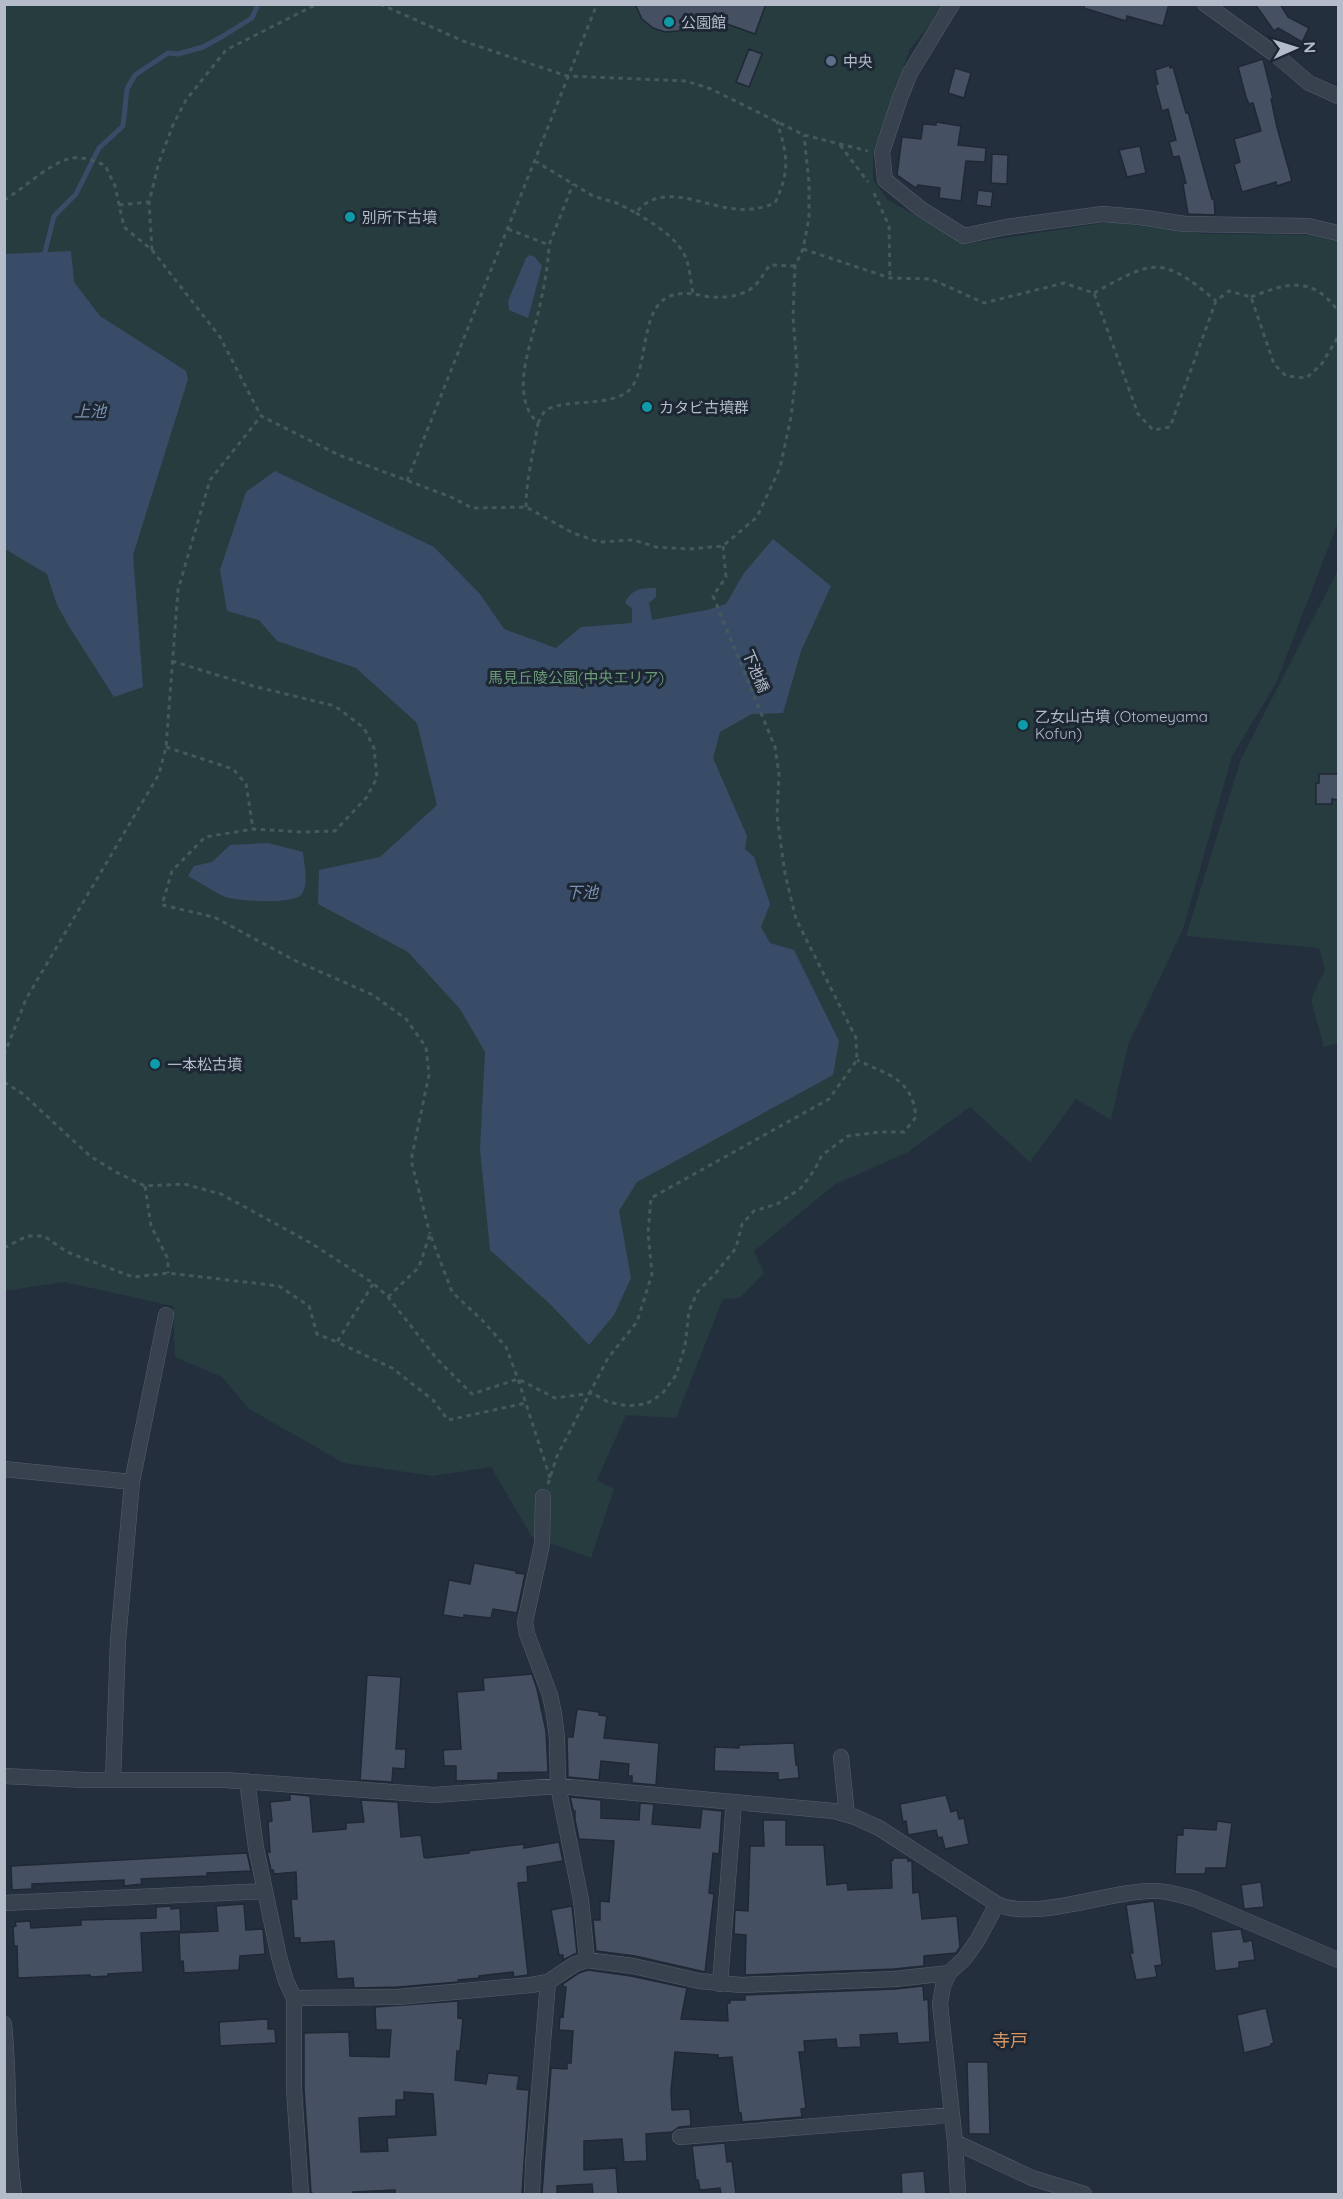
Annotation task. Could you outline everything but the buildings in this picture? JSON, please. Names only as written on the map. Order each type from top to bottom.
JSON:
[{"type":"street","points":[[952,4],[910,73],[882,152],[885,180],[921,209],[964,236],[1006,227],[1103,214],[1185,224],[1308,226],[1338,233]]},
{"type":"street","points":[[1204,4],[1276,55],[1309,83],[1338,96]]},
{"type":"street","points":[[113,1780],[118,1641],[132,1482],[166,1315]]},
{"type":"street","points":[[4,1469],[132,1482]]},
{"type":"street","points":[[543,1497],[542,1544],[525,1622],[527,1634],[550,1695],[554,1714],[558,1786],[581,1899],[587,1960]]},
{"type":"street","points":[[841,1757],[847,1815]]},
{"type":"street","points":[[4,1776],[113,1780],[201,1779],[434,1795],[558,1786],[834,1811],[879,1828],[997,1904],[1009,1909],[1020,1911],[1151,1891],[1171,1893],[1195,1899],[1338,1960]]},
{"type":"street","points":[[247,1782],[252,1823],[279,1957],[294,1998],[294,2089],[301,2194]]},
{"type":"street","points":[[720,1984],[734,1802]]},
{"type":"street","points":[[4,1903],[265,1891]]},
{"type":"street","points":[[958,2194],[955,2142],[940,2004],[943,1986],[949,1973],[964,1959],[977,1941],[997,1904]]},
{"type":"street","points":[[294,1998],[398,1997],[531,1985],[548,1982],[575,1964],[587,1960],[633,1966],[720,1984],[764,1985],[871,1980],[949,1973]]},
{"type":"street","points":[[532,2194],[548,1982]]},
{"type":"street","points":[[4,2024],[8,2070],[10,2157],[14,2194]]},
{"type":"street","points":[[680,2137],[952,2115]]},
{"type":"street","points":[[955,2142],[1032,2178],[1084,2194]]},
{"type":"path","points":[[152,250],[149,202],[159,162],[173,125],[186,100],[226,50],[316,4]]},
{"type":"path","points":[[380,4],[463,41],[567,76],[686,81],[711,89],[804,135],[840,145],[882,152]]},
{"type":"path","points":[[407,481],[597,4]]},
{"type":"path","points":[[636,213],[642,205],[659,197],[683,197],[730,209],[762,208],[775,202],[785,182],[787,155],[777,121]]},
{"type":"path","points":[[4,200],[18,193],[49,166],[80,157],[105,165],[115,186],[124,227],[152,250],[220,337],[261,416],[339,455],[451,497],[472,508],[526,507],[573,533],[600,542],[634,540],[656,547],[689,549],[723,546],[756,517],[780,468],[791,417],[797,367],[793,317],[795,266],[803,249],[809,209],[809,182],[804,135]]},
{"type":"path","points":[[840,145],[866,178],[889,226],[890,278]]},
{"type":"path","points":[[535,161],[593,196],[617,203],[658,227],[679,246],[687,260],[693,294]]},
{"type":"path","points":[[538,423],[529,415],[523,377],[527,348],[536,322],[548,264],[549,245],[573,184]]},
{"type":"path","points":[[119,205],[149,202]]},
{"type":"path","points":[[508,229],[549,245]]},
{"type":"path","points":[[803,249],[890,278],[931,279],[984,303],[1064,283],[1094,293],[1134,271],[1153,266],[1173,271],[1192,281],[1216,302]]},
{"type":"path","points":[[526,507],[526,490],[538,423],[545,411],[621,397],[632,387],[656,307],[671,295],[693,294],[708,297],[734,295],[752,289],[770,265],[795,266]]},
{"type":"path","points":[[1094,293],[1138,414],[1153,430],[1170,427],[1216,302],[1230,291],[1251,297],[1280,286],[1301,285],[1316,289],[1328,297],[1338,310]]},
{"type":"path","points":[[1251,297],[1274,364],[1286,376],[1306,378],[1321,365],[1338,337]]},
{"type":"path","points":[[4,1054],[26,999],[159,774],[166,747],[178,590],[210,480],[261,416]]},
{"type":"path","name":"下池橋","points":[[723,546],[726,577],[713,596],[775,747],[779,774],[777,816],[785,874],[796,919],[856,1038],[856,1060]]},
{"type":"path","points":[[172,661],[253,686],[335,706],[364,728],[374,748],[377,778],[366,798],[335,831],[302,832],[253,829],[205,837],[172,871],[162,904],[214,917],[296,962],[373,995],[406,1019],[426,1047],[429,1075],[411,1160],[430,1234],[452,1292],[483,1321],[506,1347],[550,1479]]},
{"type":"path","points":[[166,747],[233,769],[246,784],[253,829]]},
{"type":"path","points":[[4,1066],[5,1082],[23,1094],[90,1156],[145,1186],[184,1184],[221,1194],[309,1242],[373,1283],[388,1297],[437,1359],[472,1394],[518,1379],[555,1398],[592,1393],[608,1402],[628,1406],[646,1404],[662,1394],[676,1375],[685,1346],[688,1311],[698,1291],[736,1248],[742,1224],[754,1211],[777,1204],[801,1188],[822,1155],[848,1137],[880,1132],[903,1132],[916,1117],[914,1101],[902,1082],[856,1060],[829,1099],[651,1198],[648,1233],[652,1274],[638,1322],[608,1358],[592,1393],[557,1456],[543,1497]]},
{"type":"path","points":[[145,1186],[151,1226],[168,1259],[168,1273]]},
{"type":"path","points":[[388,1297],[419,1267],[430,1234]]},
{"type":"path","points":[[4,1248],[27,1236],[44,1236],[67,1252],[133,1277],[168,1273],[279,1286],[309,1306],[316,1334],[393,1368],[433,1400],[448,1420],[526,1403]]},
{"type":"path","points":[[337,1342],[373,1283]]},
{"type":"green space","name":"馬見丘陵公園(中央エリア)","points":[[4,5],[945,5],[910,49],[873,152],[873,180],[888,200],[965,244],[1110,222],[1203,234],[1314,235],[1338,240],[1337,525],[1276,683],[1232,756],[1183,929],[1128,1045],[1111,1120],[1076,1099],[1030,1162],[970,1107],[908,1152],[834,1185],[754,1251],[764,1273],[740,1298],[723,1299],[676,1418],[626,1415],[597,1480],[614,1489],[591,1558],[532,1537],[491,1467],[433,1476],[344,1463],[249,1409],[222,1377],[175,1357],[173,1306],[64,1282],[5,1289]]},
{"type":"green space","points":[[1338,570],[1338,1043],[1324,1047],[1311,1000],[1325,969],[1319,948],[1186,936],[1241,759]]},
{"type":"water","name":"上池","points":[[71,251],[74,282],[100,316],[186,371],[188,379],[133,555],[143,687],[114,697],[57,605],[47,574],[5,549],[5,254]]},
{"type":"water","points":[[530,255],[535,257],[542,266],[528,318],[509,310],[508,301],[526,258]]},
{"type":"water","name":"下池","points":[[275,471],[434,547],[480,594],[504,629],[556,648],[581,627],[632,623],[632,608],[625,603],[630,595],[642,589],[656,588],[656,597],[649,603],[652,620],[707,610],[726,604],[744,573],[773,539],[831,586],[801,651],[783,713],[752,714],[720,732],[713,758],[747,836],[745,849],[754,857],[770,904],[761,927],[770,943],[794,950],[839,1041],[833,1075],[637,1182],[619,1211],[631,1278],[614,1315],[589,1345],[550,1304],[490,1250],[480,1149],[485,1052],[460,1009],[408,952],[318,904],[319,870],[380,857],[437,805],[417,723],[356,668],[277,641],[259,620],[227,611],[220,570],[246,492]]},
{"type":"water","points":[[268,843],[303,852],[305,884],[302,894],[297,897],[278,901],[253,901],[225,897],[188,876],[194,866],[212,862],[230,845]]},
{"type":"waterway","points":[[45,252],[54,216],[76,194],[99,148],[123,126],[127,89],[135,75],[168,53],[178,54],[203,47],[223,36],[252,18],[258,4]]},
{"type":"place","name":"公園館","points":[[669,22]]},
{"type":"place","name":"中央","points":[[831,61]]},
{"type":"place","name":"別所下古墳","points":[[350,217]]},
{"type":"place","name":"カタビ古墳群","points":[[647,407]]},
{"type":"place","name":"乙女山古墳 (Otomeyama Kofun)","points":[[1023,725]]},
{"type":"place","name":"一本松古墳","points":[[155,1064]]},
{"type":"district","name":"寺戸","points":[[1010,2040]]}]
